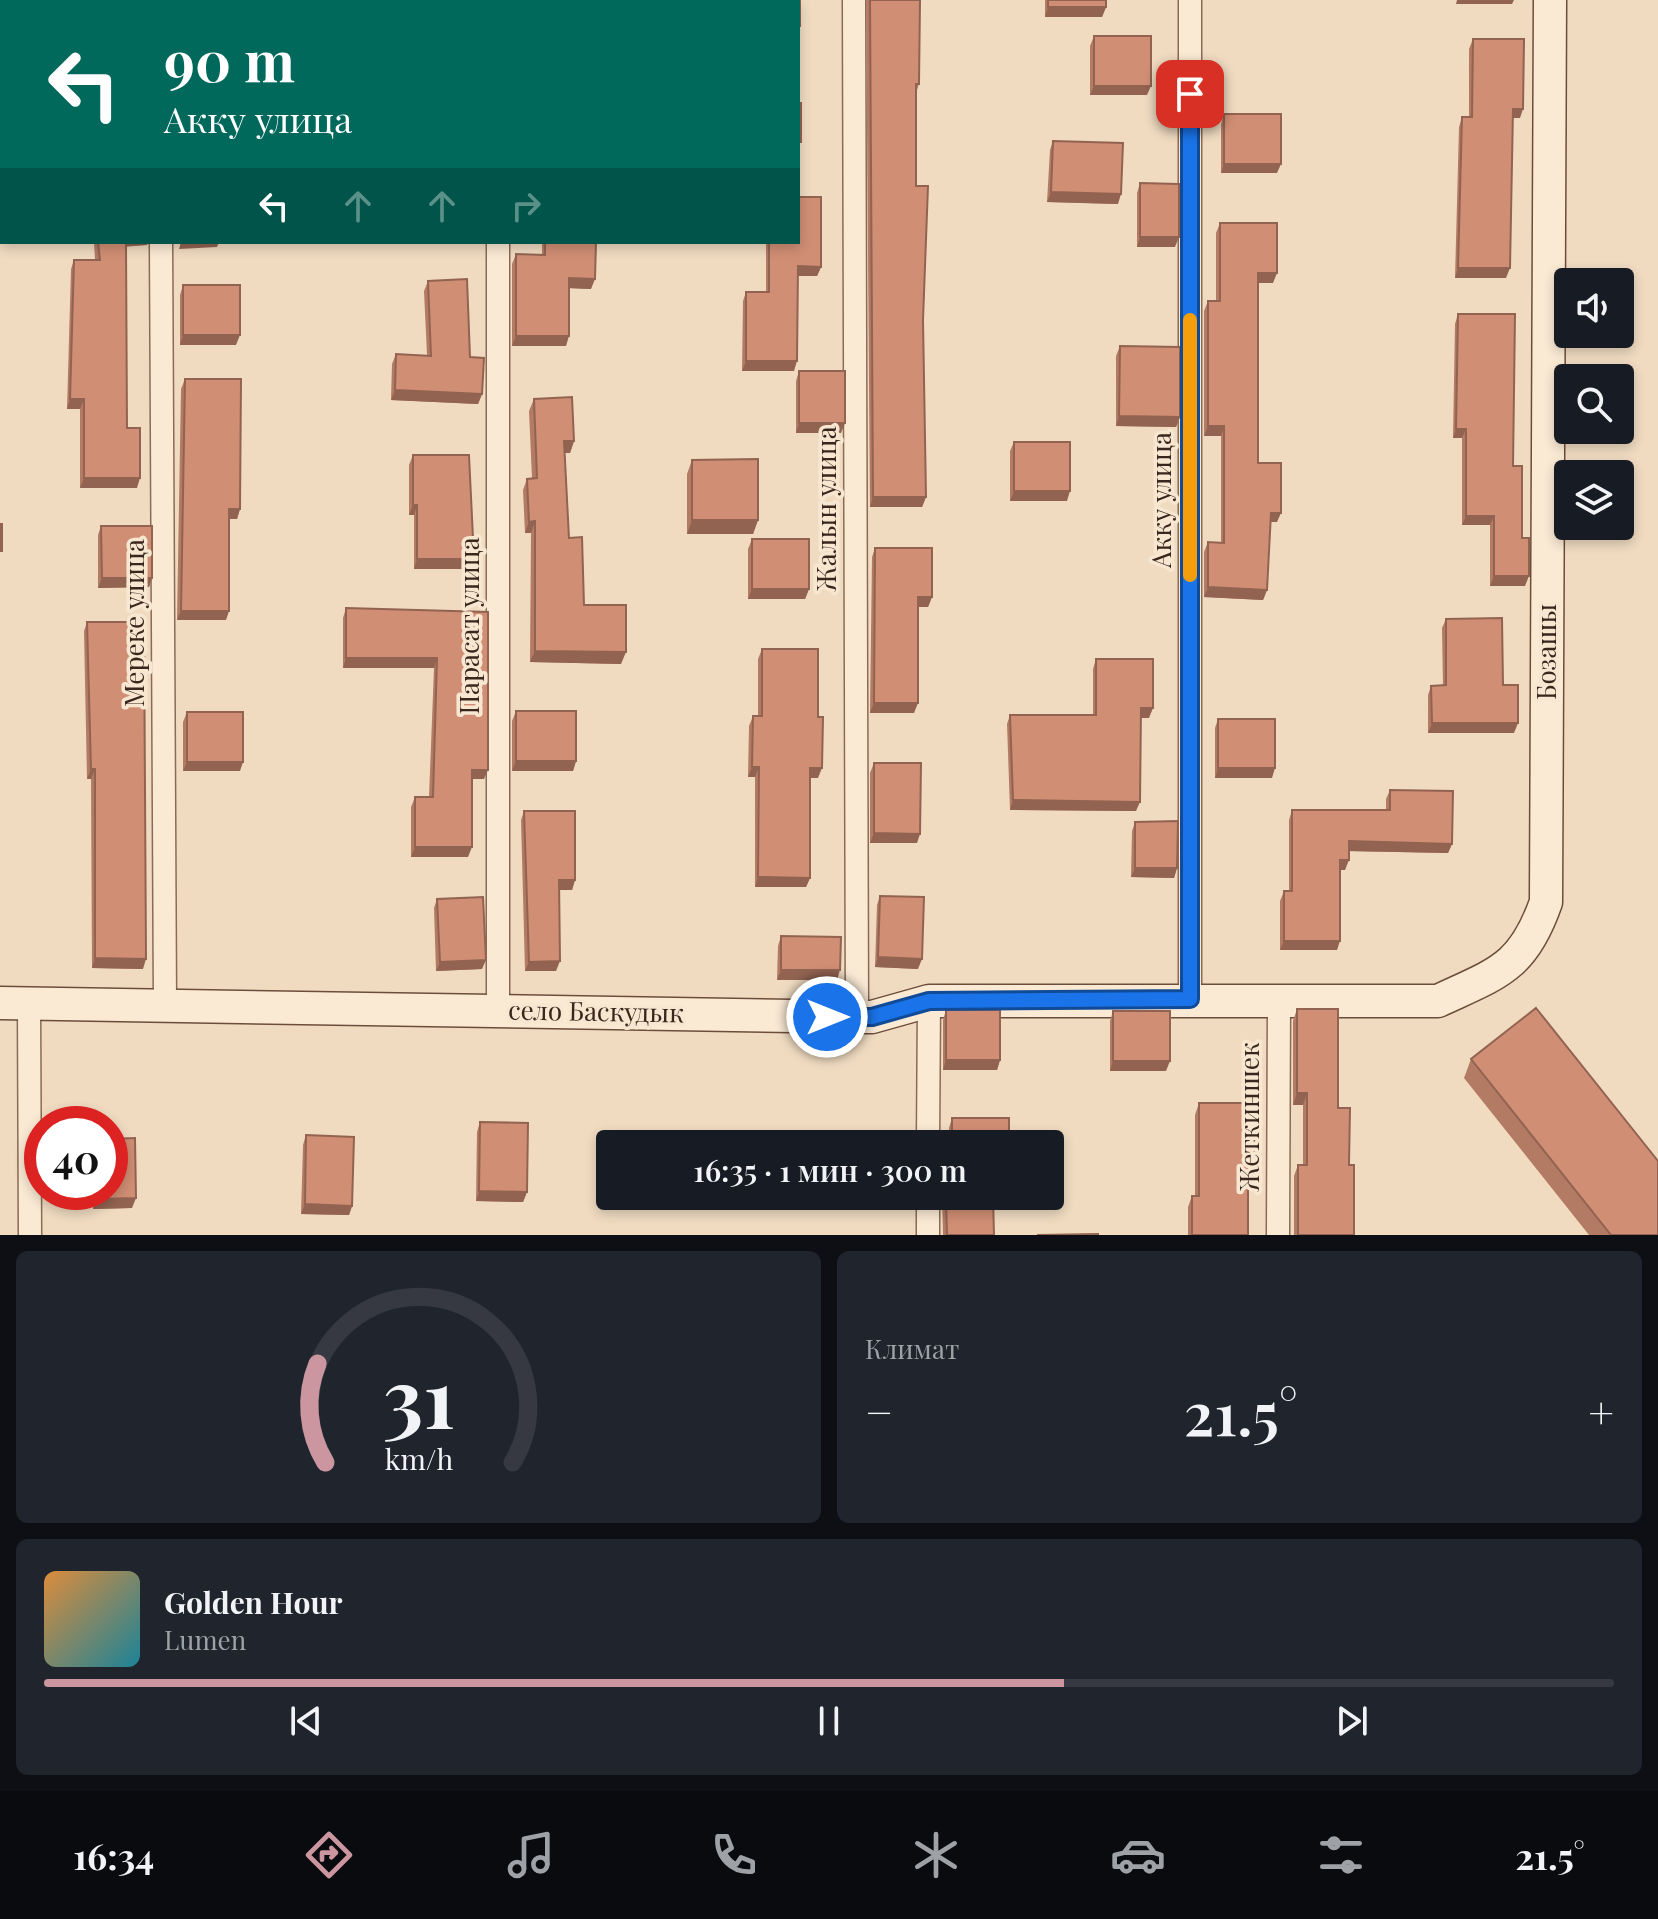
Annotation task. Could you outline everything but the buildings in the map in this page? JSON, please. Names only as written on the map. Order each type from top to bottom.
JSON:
[{"type":"street","name":"Жалын улица","points":[[854,0],[857,1017]]},
{"type":"street","name":"Акку улица","points":[[1190,0],[1190,999]]},
{"type":"street","name":"Бозашы","points":[[1190,999],[1438,1001],[1501,972],[1534,937],[1546,902],[1550,0]]},
{"type":"street","name":"Мереке улица","points":[[161,244],[165,1004]]},
{"type":"street","name":"Парасат улица","points":[[498,244],[498,1011]]},
{"type":"street","name":"село Баскудык","points":[[14,1004],[872,1017],[929,1001],[1190,999]]},
{"type":"street","name":"Жеткиншек","points":[[1278,1235],[1279,1000]]},
{"type":"street","points":[[928,1130],[929,1001]]},
{"type":"street","points":[[14,1004],[30,1235]]},
{"type":"street","points":[[928,1210],[928,1235]]},
{"type":"slow traffic","points":[[1190,320],[1190,575]]},
{"type":"route","points":[[827,1017],[872,1017],[904,1005],[929,1001],[1190,999],[1190,94]]}]
